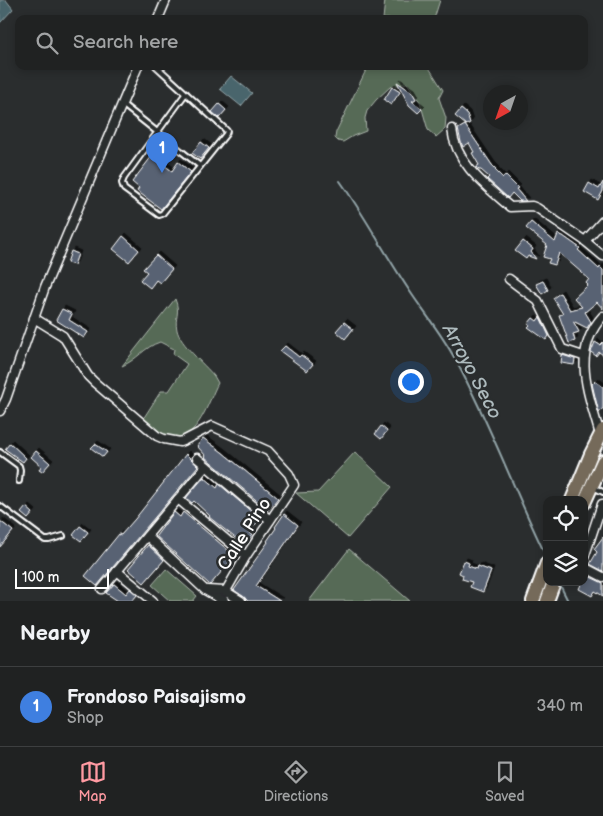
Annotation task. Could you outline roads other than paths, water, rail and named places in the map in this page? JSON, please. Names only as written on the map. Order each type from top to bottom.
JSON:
[{"type":"main road","points":[[574,496],[601,433]]},
{"type":"main road","points":[[587,496],[603,461]]},
{"type":"main road","points":[[533,601],[543,573]]},
{"type":"main road","points":[[546,601],[552,586]]},
{"type":"street","points":[[160,15],[166,0]]},
{"type":"street","points":[[0,412],[47,282],[136,70]]},
{"type":"street","points":[[452,129],[455,147],[473,173],[510,207],[526,206],[537,208],[585,241],[603,256]]},
{"type":"street","points":[[585,241],[603,221]]},
{"type":"street","points":[[509,279],[538,301],[562,349],[583,356]]},
{"type":"street","points":[[601,433],[587,386],[583,356],[590,333],[603,316]]},
{"type":"street","name":"Calle Pino","points":[[34,318],[63,336],[88,376],[157,436],[180,442],[212,426],[268,451],[289,474],[294,485],[246,556],[222,600]]},
{"type":"street","points":[[197,458],[270,520]]},
{"type":"street","points":[[102,589],[206,466]]},
{"type":"street","points":[[588,496],[603,503],[588,546]]},
{"type":"street","points":[[178,498],[246,556]]},
{"type":"street","points":[[147,536],[205,590],[222,600]]},
{"type":"street","points":[[588,569],[603,577]]},
{"type":"street","points":[[117,571],[153,601]]},
{"type":"street","points":[[205,590],[226,591],[241,601]]},
{"type":"lane","points":[[160,70],[186,93],[227,131],[162,214],[159,215],[124,189],[122,183],[186,93]]},
{"type":"lane","points":[[122,104],[200,166]]},
{"type":"lane","points":[[0,452],[19,466],[19,481]]},
{"type":"lane","points":[[587,496],[603,492]]},
{"type":"lane","points":[[0,506],[45,540],[63,536]]},
{"type":"water","points":[[0,0],[6,0],[13,9],[0,23]]},
{"type":"water","points":[[231,76],[252,93],[241,106],[220,89]]},
{"type":"waterway","name":"Arroyo Seco","points":[[340,181],[455,359],[480,408],[543,549]]},
{"type":"waterway","name":"Arroyo Seco","points":[[560,586],[568,601]]},
{"type":"place","name":"Frondoso Paisajismo","points":[[162,173]]}]
